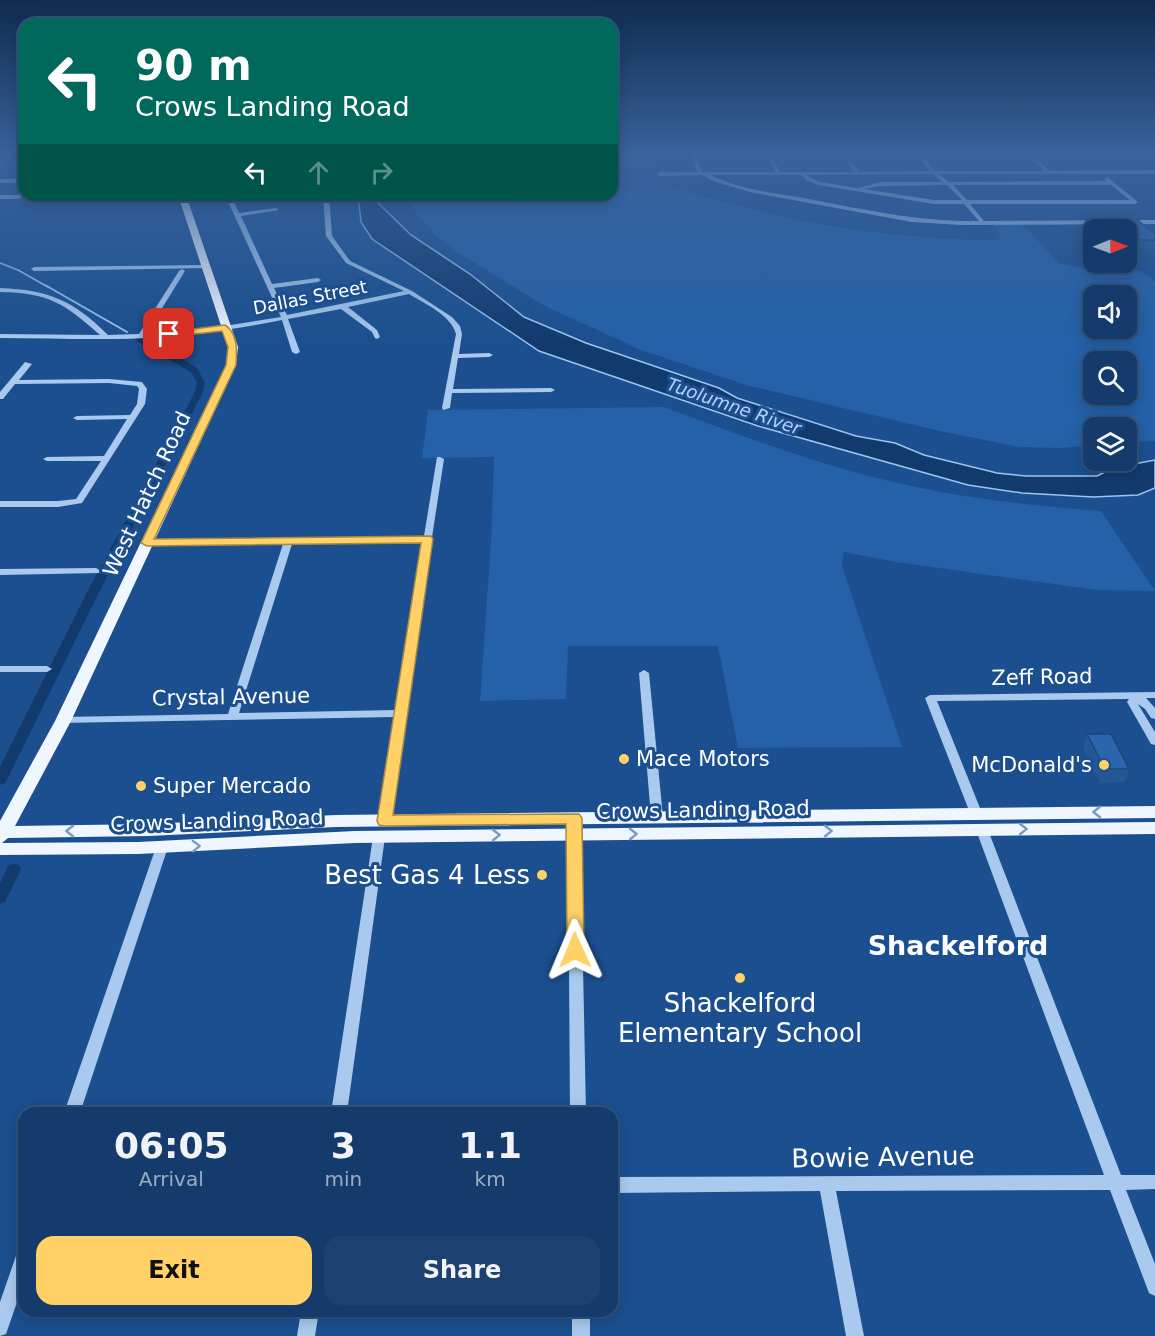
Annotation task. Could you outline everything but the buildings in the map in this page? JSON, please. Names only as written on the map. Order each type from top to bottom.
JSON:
[{"type":"main road","name":"West Hatch Road","points":[[1,837],[63,721],[231,365],[232,347],[189,217]]},
{"type":"main road","name":"Crows Landing Road","points":[[1,837],[162,848],[280,841],[382,829],[467,825],[491,819],[574,826],[657,817],[1155,812]]},
{"type":"main road","points":[[865,831],[891,825],[961,822],[972,820],[976,813]]},
{"type":"main road","name":"Crows Landing Road","points":[[1,837],[149,830],[574,826],[865,831],[1155,828]]},
{"type":"street","points":[[238,217],[271,286],[296,352]]},
{"type":"street","points":[[328,217],[329,236],[348,261],[410,292],[455,322],[459,330],[446,408]]},
{"type":"street","points":[[899,217],[936,222],[1155,222]]},
{"type":"street","points":[[979,217],[983,222]]},
{"type":"street","points":[[34,268],[206,267]]},
{"type":"street","points":[[141,336],[182,271]]},
{"type":"street","points":[[271,286],[318,280]]},
{"type":"street","points":[[0,290],[39,292],[59,300],[72,307],[105,335]]},
{"type":"street","name":"Dallas Street","points":[[0,336],[141,336],[225,328],[285,319],[410,292]]},
{"type":"street","points":[[342,306],[375,332],[377,337]]},
{"type":"street","points":[[456,356],[489,356]]},
{"type":"street","points":[[0,397],[28,364]]},
{"type":"street","points":[[0,504],[58,504],[79,501],[142,399],[143,389],[139,384],[109,381],[14,382]]},
{"type":"street","points":[[449,391],[551,390]]},
{"type":"street","points":[[78,418],[130,417]]},
{"type":"street","points":[[48,459],[105,458]]},
{"type":"street","points":[[340,1107],[440,459]]},
{"type":"street","points":[[147,543],[427,539]]},
{"type":"street","points":[[232,717],[288,541]]},
{"type":"street","points":[[0,572],[96,571]]},
{"type":"street","points":[[0,669],[47,669]]},
{"type":"street","points":[[644,674],[657,817]]},
{"type":"street","name":"Zeff Road","points":[[976,813],[930,698],[1155,695]]},
{"type":"street","points":[[1155,716],[1149,707],[1136,696],[1132,702],[1155,741]]},
{"type":"street","name":"Crystal Avenue","points":[[63,721],[399,713]]},
{"type":"street","points":[[574,826],[578,1107]]},
{"type":"street","points":[[982,830],[1155,1287]]},
{"type":"street","points":[[74,1107],[162,848]]},
{"type":"street","name":"Bowie Avenue","points":[[618,1185],[1155,1182]]},
{"type":"street","points":[[827,1184],[855,1336]]},
{"type":"street","points":[[0,1328],[18,1274]]},
{"type":"street","points":[[306,1336],[309,1317]]},
{"type":"street","points":[[581,1317],[581,1336]]},
{"type":"shaded area","points":[[420,217],[787,217],[824,225],[912,236],[1001,240],[998,235],[1001,235],[993,225],[1023,225],[1060,264],[1083,267],[1083,273],[1137,273],[1138,270],[1155,281],[1155,441],[1137,442],[1137,417],[1083,417],[1083,446],[1019,447],[940,431],[746,385],[641,350],[547,307],[460,254],[435,235]]},
{"type":"shaded area","points":[[664,407],[807,458],[894,482],[997,501],[1101,511],[1155,591],[1097,590],[896,562],[844,552],[842,566],[902,747],[738,748],[718,646],[568,646],[566,699],[480,701],[491,541],[494,457],[422,458],[428,410]]},
{"type":"water","name":"Tuolumne River","points":[[360,217],[393,217],[411,235],[470,274],[524,317],[586,343],[719,388],[737,398],[856,436],[895,443],[924,455],[997,473],[1026,476],[1097,476],[1107,471],[1137,471],[1137,463],[1155,460],[1155,488],[1138,495],[1093,497],[1022,493],[968,485],[758,426],[539,351],[372,239]]},
{"type":"waterway","points":[[0,263],[48,287]]},
{"type":"waterway","points":[[45,285],[127,332]]},
{"type":"waterway","points":[[0,780],[92,594],[198,394],[201,383],[194,370],[138,338]]},
{"type":"waterway","points":[[0,898],[14,869]]},
{"type":"place","name":"Mace Motors","points":[[624,759]]},
{"type":"place","name":"McDonald's","points":[[1104,765]]},
{"type":"place","name":"Super Mercado","points":[[141,786]]},
{"type":"place","name":"Best Gas 4 Less","points":[[542,875]]},
{"type":"place","name":"Shackelford Elementary School","points":[[740,978]]},
{"type":"district","name":"Shackelford","points":[[958,945]]},
{"type":"route","points":[[169,334],[225,328],[232,347],[231,365],[147,543],[427,539],[384,821],[574,818],[575,950]]}]
